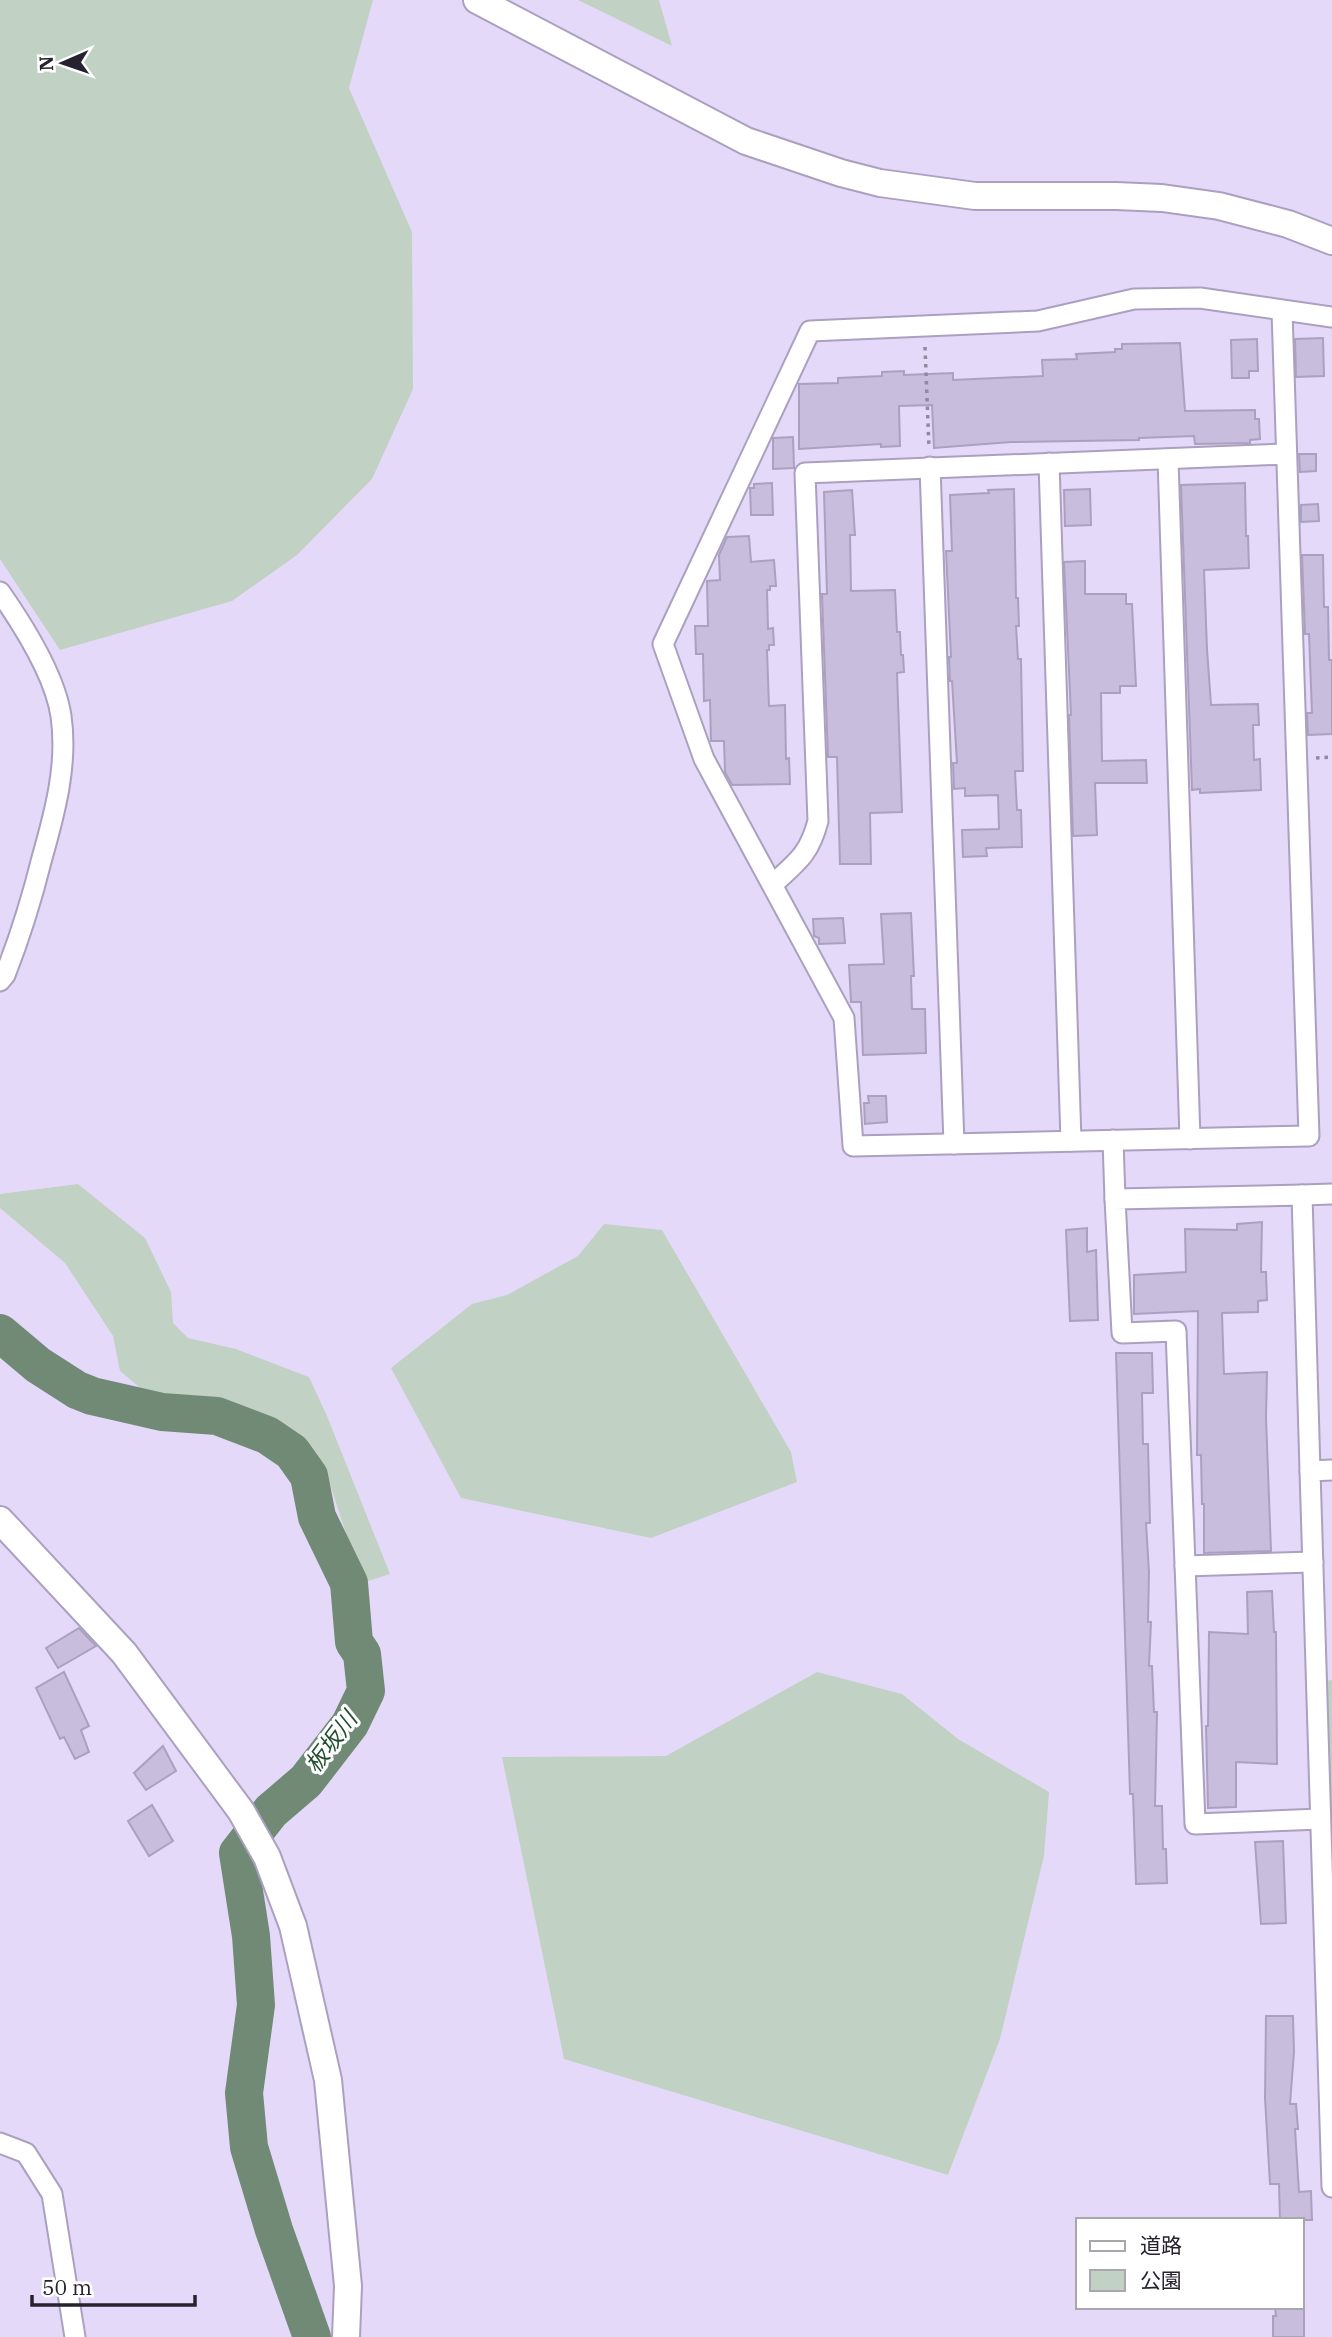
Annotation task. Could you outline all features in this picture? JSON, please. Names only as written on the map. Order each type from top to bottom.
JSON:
[{"type":"street","points":[[477,0],[746,141],[841,173],[880,183],[975,196],[1162,198],[1219,206],[1288,224],[1332,241]]},
{"type":"street","points":[[1282,312],[1309,1136],[853,1146],[844,1018],[704,759],[663,644],[810,331],[1038,321],[1134,299],[1200,298],[1282,312],[1332,317]]},
{"type":"street","points":[[773,884],[805,854],[818,821],[805,473],[1286,454]]},
{"type":"street","points":[[1168,458],[1190,1139]]},
{"type":"street","points":[[1049,463],[1071,1141]]},
{"type":"street","points":[[930,467],[954,1144]]},
{"type":"street","points":[[0,592],[18,617],[50,680],[61,713],[64,748],[55,812],[23,929],[5,975],[0,981]]},
{"type":"street","points":[[1113,1140],[1122,1334],[1175,1331],[1195,1824],[1320,1819]]},
{"type":"street","points":[[1115,1199],[1332,1194]]},
{"type":"street","points":[[1302,1195],[1332,2187]]},
{"type":"street","points":[[1310,1471],[1332,1470]]},
{"type":"street","points":[[0,1520],[124,1653],[241,1811],[261,1846],[293,1926],[328,2080],[348,2286],[346,2337]]},
{"type":"street","points":[[1185,1566],[1313,1562]]},
{"type":"street","points":[[0,2143],[26,2153],[52,2194],[75,2337]]},
{"type":"path","points":[[924,327],[930,467]]},
{"type":"green space","points":[[0,0],[373,0],[349,88],[412,232],[413,389],[372,479],[297,555],[232,601],[60,650],[0,559]]},
{"type":"green space","points":[[578,0],[659,0],[672,46]]},
{"type":"green space","points":[[78,1184],[145,1238],[171,1292],[173,1323],[188,1338],[236,1349],[309,1377],[390,1574],[362,1583],[330,1484],[293,1432],[144,1391],[120,1371],[113,1336],[65,1263],[0,1208],[0,1194]]},
{"type":"green space","points":[[604,1224],[662,1230],[791,1452],[797,1482],[651,1538],[461,1498],[391,1368],[472,1304],[507,1295],[578,1256]]},
{"type":"green space","points":[[817,1672],[902,1694],[958,1739],[1049,1792],[1044,1856],[1000,2039],[948,2175],[564,2059],[502,1757],[666,1756]]},
{"type":"green space","points":[[1332,1680],[1332,1857],[1325,1681]]},
{"type":"building","points":[[1323,338],[1324,376],[1296,377],[1295,339]]},
{"type":"building","points":[[1257,339],[1258,371],[1249,371],[1249,378],[1232,378],[1231,340]]},
{"type":"building","points":[[1180,343],[1185,411],[1255,410],[1255,419],[1259,419],[1260,439],[1250,440],[1250,443],[1195,444],[1194,436],[1139,440],[1011,442],[934,448],[932,405],[899,406],[900,446],[881,447],[881,444],[799,449],[799,384],[838,383],[838,378],[882,376],[882,372],[904,371],[904,375],[953,373],[953,380],[1043,376],[1042,360],[1077,359],[1076,354],[1115,352],[1115,349],[1122,349],[1122,344]]},
{"type":"building","points":[[793,437],[794,468],[773,469],[773,438]]},
{"type":"building","points":[[1299,454],[1316,454],[1316,471],[1300,472]]},
{"type":"building","points":[[772,483],[773,515],[751,515],[750,488],[754,488],[754,484]]},
{"type":"building","points":[[1245,483],[1249,568],[1204,570],[1207,649],[1211,705],[1258,704],[1259,725],[1253,725],[1254,760],[1260,759],[1261,790],[1200,793],[1200,789],[1192,790],[1181,485]]},
{"type":"building","points":[[1014,489],[1019,626],[1016,626],[1018,659],[1021,659],[1023,771],[1015,771],[1017,810],[1021,810],[1022,847],[986,848],[987,856],[963,857],[962,830],[999,829],[998,795],[965,796],[965,788],[954,789],[953,763],[957,763],[950,681],[946,551],[952,551],[950,495]]},
{"type":"building","points":[[1090,489],[1091,525],[1065,526],[1064,490]]},
{"type":"building","points":[[852,490],[855,535],[850,535],[851,591],[895,590],[897,632],[900,632],[904,672],[897,673],[902,812],[870,813],[871,864],[840,864],[837,757],[828,757],[822,594],[827,594],[824,492]]},
{"type":"building","points":[[1318,504],[1319,521],[1301,522],[1301,505]]},
{"type":"building","points":[[749,536],[751,562],[774,560],[776,586],[770,586],[770,590],[767,590],[768,629],[773,628],[774,645],[769,645],[767,650],[769,706],[785,705],[786,759],[789,758],[790,784],[732,785],[725,772],[724,741],[711,741],[710,700],[704,701],[703,654],[696,654],[695,626],[708,626],[707,581],[720,580],[719,555],[727,537]]},
{"type":"building","points":[[1302,555],[1323,555],[1324,607],[1328,607],[1329,660],[1332,660],[1332,734],[1308,735],[1307,713],[1312,713]]},
{"type":"building","points":[[1085,561],[1085,594],[1126,594],[1126,604],[1132,604],[1136,686],[1120,686],[1120,693],[1101,693],[1102,761],[1146,760],[1147,783],[1095,783],[1097,835],[1073,836],[1064,562]]},
{"type":"building","points":[[911,913],[914,976],[911,976],[912,1009],[925,1009],[926,1053],[863,1055],[861,1002],[851,1002],[849,965],[884,964],[881,914]]},
{"type":"building","points":[[843,918],[845,943],[819,944],[819,938],[814,936],[813,919]]},
{"type":"building","points":[[868,1096],[886,1096],[887,1122],[865,1124],[864,1103],[869,1103]]},
{"type":"building","points":[[1262,1222],[1261,1272],[1266,1272],[1267,1300],[1258,1301],[1258,1312],[1222,1313],[1224,1374],[1267,1372],[1271,1551],[1204,1553],[1201,1455],[1197,1455],[1198,1311],[1134,1314],[1134,1275],[1186,1272],[1185,1229],[1237,1230],[1237,1224]]},
{"type":"building","points":[[1087,1228],[1087,1252],[1096,1250],[1098,1320],[1070,1321],[1066,1230]]},
{"type":"building","points":[[1116,1353],[1152,1353],[1153,1393],[1142,1393],[1143,1444],[1148,1444],[1150,1523],[1146,1523],[1148,1622],[1151,1622],[1149,1666],[1152,1666],[1154,1712],[1157,1712],[1155,1806],[1162,1806],[1167,1883],[1136,1884],[1133,1794],[1130,1794]]},
{"type":"building","points":[[1272,1591],[1276,1632],[1277,1764],[1236,1762],[1236,1807],[1208,1808],[1206,1726],[1209,1632],[1248,1634],[1247,1592]]},
{"type":"building","points":[[79,1628],[96,1646],[58,1668],[46,1648]]},
{"type":"building","points":[[64,1672],[89,1726],[81,1730],[89,1752],[75,1759],[64,1737],[60,1739],[36,1688]]},
{"type":"building","points":[[163,1746],[176,1771],[146,1790],[134,1773]]},
{"type":"building","points":[[152,1805],[173,1841],[149,1856],[128,1821]]},
{"type":"building","points":[[1283,1841],[1286,1923],[1261,1924],[1255,1842]]},
{"type":"building","points":[[1266,2016],[1293,2016],[1294,2052],[1290,2104],[1296,2104],[1299,2192],[1311,2191],[1312,2220],[1280,2218],[1279,2184],[1270,2184],[1265,2098]]},
{"type":"building","points":[[1275,2309],[1304,2309],[1304,2337],[1273,2337],[1273,2316],[1276,2316]]},
{"type":"waterway","name":"板坂川","points":[[0,1333],[38,1365],[77,1390],[162,1412],[217,1416],[267,1435],[292,1452],[309,1476],[317,1517],[349,1583],[354,1642],[362,1654],[366,1691],[350,1724],[306,1781],[271,1811],[238,1853],[251,1936],[256,2005],[244,2093],[249,2147],[274,2230],[312,2337]]}]
